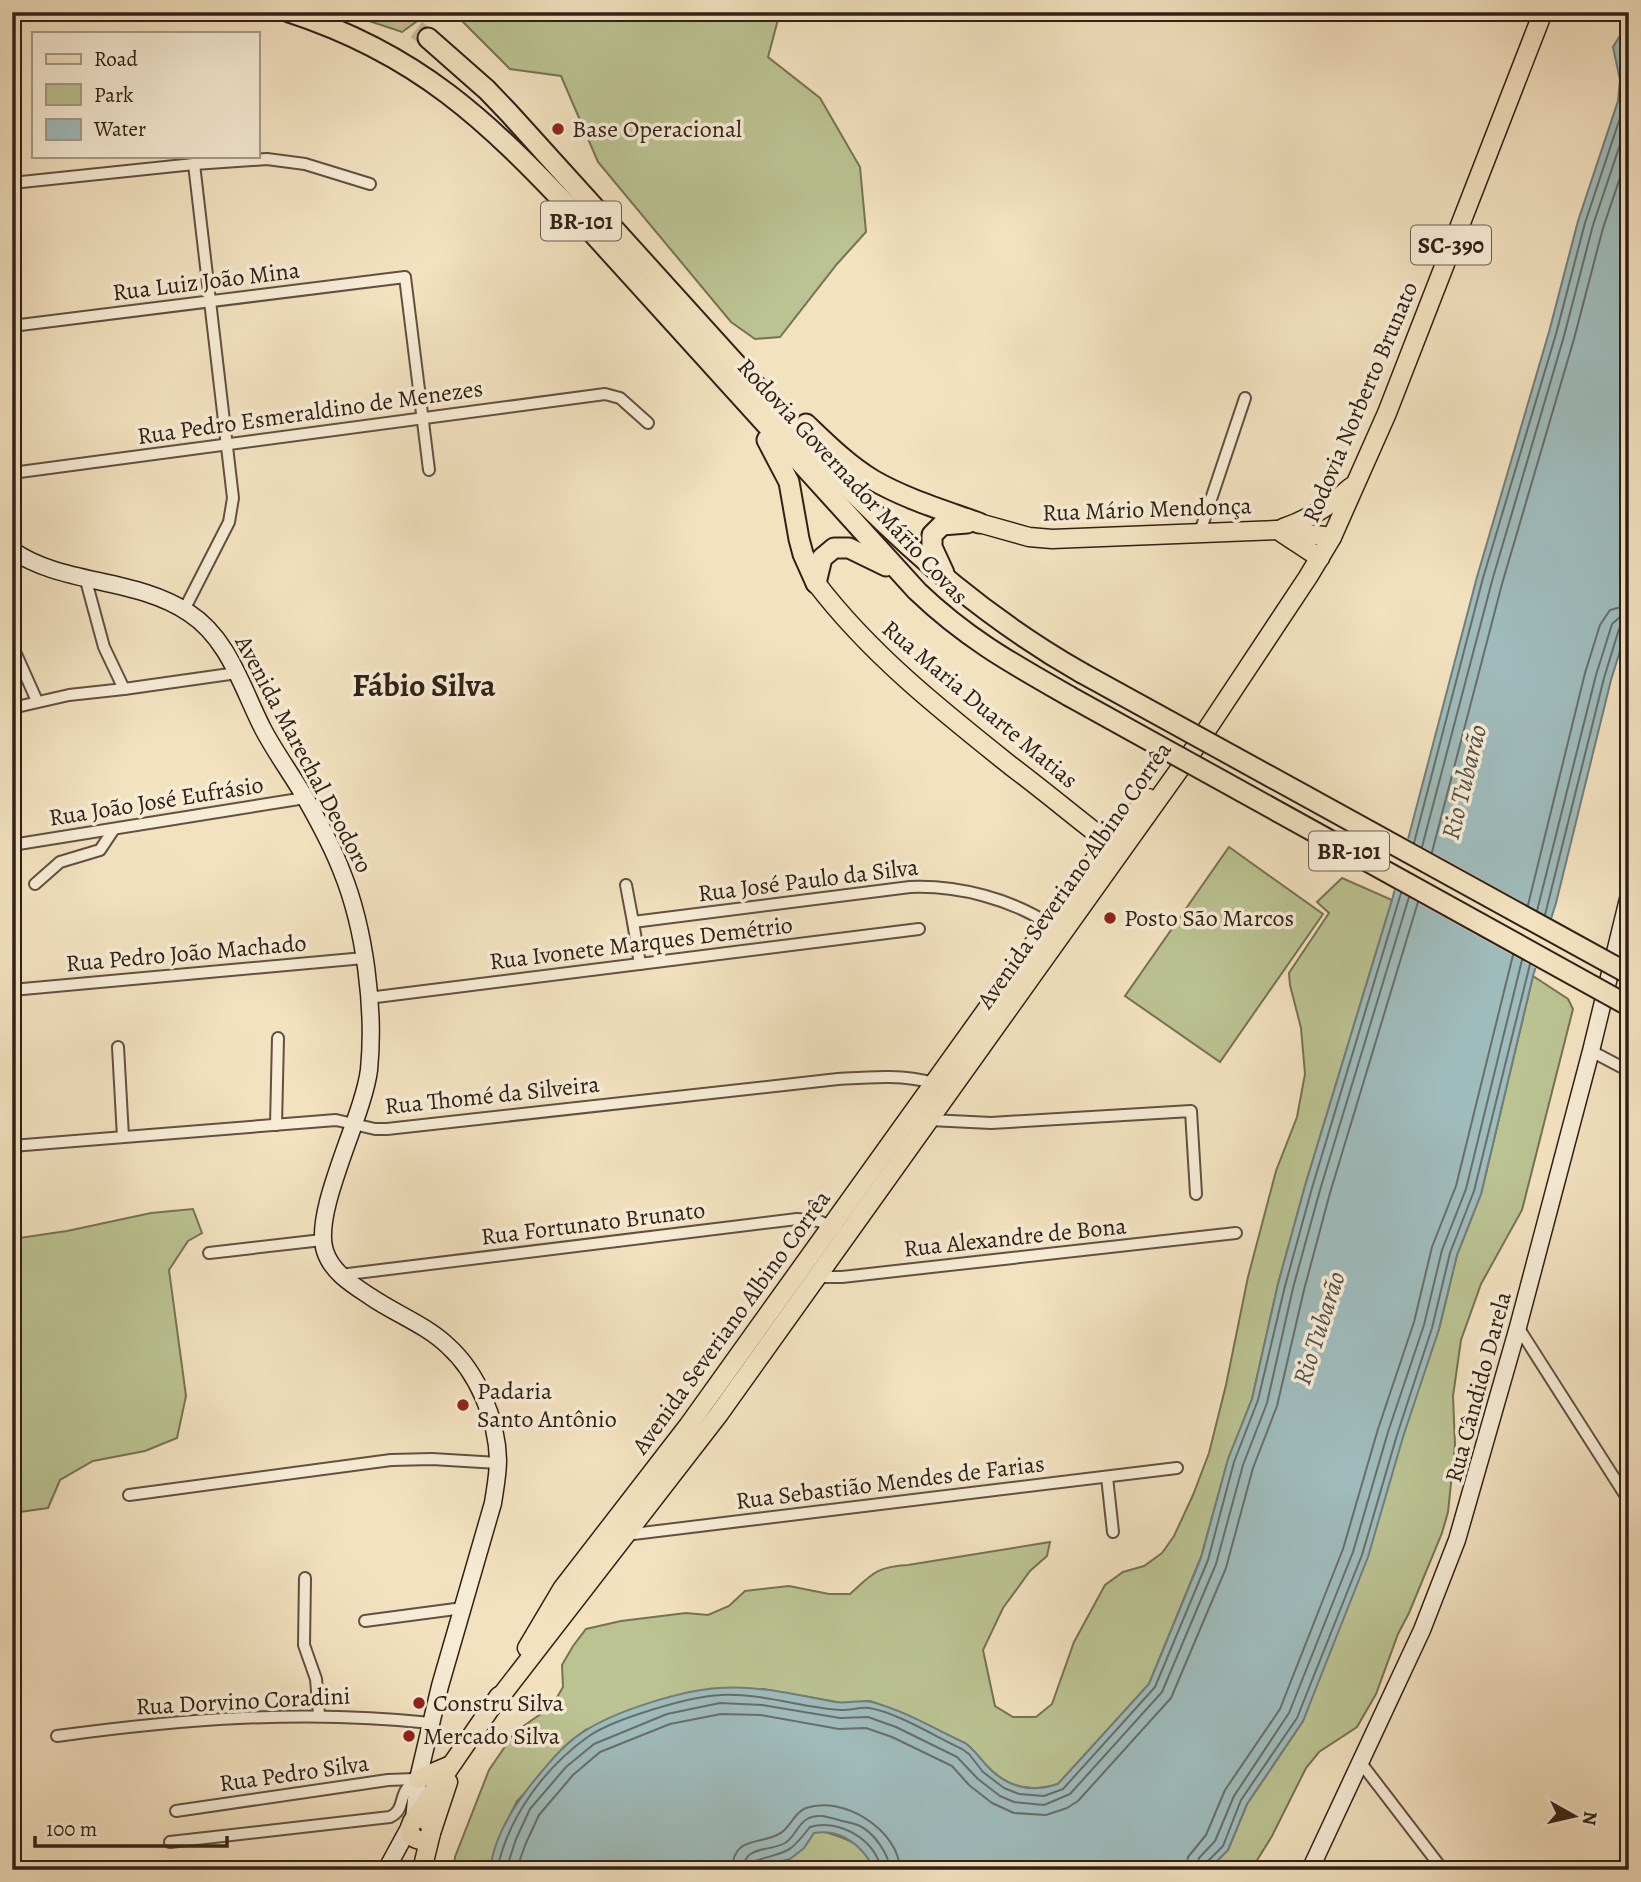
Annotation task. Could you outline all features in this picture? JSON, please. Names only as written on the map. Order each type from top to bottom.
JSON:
[{"type":"highway","name":"Rodovia Governador Mário Covas","points":[[289,12],[352,35],[404,63],[479,117],[534,171],[897,571],[959,629],[983,647],[1629,1006]]},
{"type":"highway","name":"Rodovia Governador Mário Covas","points":[[428,38],[509,113],[866,505],[951,585],[1021,637],[1082,673],[1629,974]]},
{"type":"highway","points":[[730,358],[772,390],[843,458],[872,479],[920,502],[979,523]]},
{"type":"highway","points":[[741,398],[789,482],[803,554],[816,583]]},
{"type":"highway","points":[[951,585],[935,557],[932,535],[942,525],[979,523]]},
{"type":"highway","points":[[816,583],[822,558],[827,552],[840,547],[860,553],[897,571]]},
{"type":"main road","name":"Rodovia Norberto Brunato","points":[[1194,749],[1332,537],[1359,478],[1543,12]]},
{"type":"main road","points":[[1276,530],[1315,515],[1332,504],[1359,478]]},
{"type":"main road","name":"Rua Mário Mendonça","points":[[979,523],[1029,537],[1052,538],[1276,530],[1332,537]]},
{"type":"main road","name":"Rua Mário Mendonça","points":[[1276,530],[1320,558]]},
{"type":"main road","name":"Rua Maria Duarte Matias","points":[[816,583],[870,645],[926,695],[1114,847]]},
{"type":"main road","name":"Avenida Severiano Albino Corrêa","points":[[412,1827],[494,1705],[554,1601],[619,1531],[719,1414],[930,1120],[1055,929],[1090,865],[1114,847],[1124,824],[1194,749]]},
{"type":"main road","name":"Avenida Severiano Albino Corrêa","points":[[619,1531],[705,1402],[934,1083],[1055,929],[1114,847],[1194,749]]},
{"type":"main road","points":[[1078,818],[1099,824],[1124,824]]},
{"type":"main road","points":[[1078,818],[1087,839],[1090,865]]},
{"type":"main road","points":[[930,1120],[934,1083]]},
{"type":"main road","points":[[705,1402],[719,1414]]},
{"type":"main road","points":[[418,1779],[454,1763]]},
{"type":"main road","name":"Avenida Severiano Albino Corrêa","points":[[431,1833],[454,1763]]},
{"type":"main road","points":[[415,1870],[412,1827],[421,1818],[428,1820],[432,1826],[422,1870]]},
{"type":"street","points":[[12,183],[194,164],[288,160],[370,184]]},
{"type":"street","points":[[184,610],[233,510],[194,164]]},
{"type":"street","name":"Rua Luiz João Mina","points":[[12,326],[405,277],[423,418]]},
{"type":"street","name":"Rua Pedro Esmeraldino de Menezes","points":[[12,473],[598,395],[613,395],[626,402],[648,423]]},
{"type":"street","points":[[1200,533],[1245,397]]},
{"type":"street","points":[[423,418],[429,470]]},
{"type":"street","name":"Avenida Marechal Deodoro","points":[[12,550],[29,560],[141,590],[199,620],[215,637],[237,673],[278,758],[305,798],[342,872],[364,958],[368,998],[369,1068],[363,1100],[327,1204],[322,1240]]},
{"type":"street","points":[[85,577],[104,647],[124,690]]},
{"type":"street","points":[[12,645],[37,701]]},
{"type":"street","points":[[12,708],[69,695],[124,690],[237,673]]},
{"type":"street","name":"Rua João José Eufrásio","points":[[12,845],[305,798]]},
{"type":"street","points":[[35,884],[60,862],[100,850],[114,828]]},
{"type":"street","points":[[626,885],[640,964]]},
{"type":"street","name":"Rua José Paulo da Silva","points":[[633,922],[930,886],[950,888],[1000,901],[1022,909],[1055,929]]},
{"type":"street","name":"Rua Cândido Darela","points":[[1310,1870],[1422,1630],[1457,1541],[1518,1327],[1629,895]]},
{"type":"street","name":"Rua Ivonete Marques Demétrio","points":[[368,998],[919,929]]},
{"type":"street","name":"Rua Pedro João Machado","points":[[12,990],[364,958]]},
{"type":"street","points":[[276,1125],[278,1038]]},
{"type":"street","points":[[118,1046],[123,1137]]},
{"type":"street","points":[[1591,1051],[1629,1071]]},
{"type":"street","name":"Rua Thomé da Silveira","points":[[12,1146],[336,1120],[387,1129],[838,1079],[894,1076],[934,1083]]},
{"type":"street","points":[[930,1120],[992,1123],[1191,1111],[1196,1194]]},
{"type":"street","name":"Rua Fortunato Brunato","points":[[340,1275],[797,1219],[819,1221],[846,1237]]},
{"type":"street","name":"Rua Alexandre de Bona","points":[[817,1278],[1236,1233]]},
{"type":"street","points":[[209,1253],[322,1240],[328,1259],[340,1275],[447,1345],[462,1361],[477,1385],[491,1419],[498,1463],[493,1503],[431,1723],[418,1779],[412,1827],[387,1870]]},
{"type":"street","points":[[801,1269],[817,1278]]},
{"type":"street","points":[[1518,1327],[1629,1501]]},
{"type":"street","points":[[129,1495],[391,1460],[432,1459],[498,1463]]},
{"type":"street","name":"Rua Sebastião Mendes de Farias","points":[[619,1531],[1177,1468]]},
{"type":"street","points":[[1107,1477],[1112,1531]]},
{"type":"street","points":[[304,1578],[304,1645],[316,1679],[319,1715]]},
{"type":"street","points":[[365,1620],[463,1608]]},
{"type":"street","name":"Rua Dorvino Coradini","points":[[57,1736],[190,1720],[319,1715],[379,1717],[431,1723]]},
{"type":"street","points":[[1361,1763],[1443,1870]]},
{"type":"street","points":[[170,1842],[390,1817],[399,1810],[406,1787],[418,1779]]},
{"type":"street","name":"Rua Pedro Silva","points":[[176,1811],[388,1780],[418,1779]]},
{"type":"green space","points":[[342,12],[430,12],[402,32]]},
{"type":"green space","points":[[453,12],[780,12],[768,57],[820,98],[860,167],[866,232],[837,264],[780,337],[755,339],[731,322],[598,162],[561,76],[510,69]]},
{"type":"green space","points":[[1229,847],[1323,914],[1220,1062],[1125,996]]},
{"type":"green space","points":[[1342,878],[1392,900],[1305,1186],[1278,1284],[1252,1399],[1228,1460],[1201,1557],[1149,1684],[1058,1784],[1038,1788],[1020,1787],[1004,1780],[965,1743],[870,1701],[842,1703],[763,1689],[663,1699],[585,1730],[517,1801],[501,1833],[490,1870],[453,1870],[455,1857],[489,1770],[515,1732],[552,1706],[563,1687],[562,1665],[586,1629],[621,1621],[686,1613],[708,1615],[729,1606],[745,1591],[789,1586],[829,1594],[850,1594],[870,1576],[889,1567],[1050,1542],[1047,1556],[1030,1571],[1003,1608],[983,1650],[995,1706],[1013,1717],[1036,1717],[1052,1704],[1074,1642],[1105,1585],[1123,1572],[1144,1566],[1162,1553],[1174,1536],[1209,1453],[1248,1277],[1276,1171],[1297,1117],[1305,1074],[1301,1028],[1289,973],[1329,913],[1317,902]]},
{"type":"green space","points":[[1533,976],[1568,999],[1573,1009],[1522,1210],[1481,1284],[1461,1340],[1453,1396],[1455,1445],[1448,1512],[1442,1533],[1398,1634],[1376,1694],[1357,1727],[1319,1752],[1306,1768],[1272,1836],[1251,1870],[1208,1870],[1228,1850],[1247,1804],[1303,1721],[1439,1329],[1457,1255],[1481,1194]]},
{"type":"green space","points":[[193,1209],[202,1233],[188,1241],[169,1270],[186,1396],[177,1438],[145,1451],[93,1461],[60,1480],[48,1508],[12,1513],[12,1239],[67,1231],[151,1213]]},
{"type":"green space","points":[[822,1831],[854,1843],[865,1853],[875,1870],[745,1870],[785,1860],[800,1850],[814,1833]]},
{"type":"water","name":"Rio Tubarão","points":[[1626,12],[1629,12],[1629,622],[1611,680],[1556,903],[1533,976],[1481,1194],[1457,1255],[1439,1329],[1403,1437],[1368,1557],[1303,1721],[1247,1804],[1228,1850],[1208,1870],[875,1870],[851,1841],[834,1833],[824,1832],[814,1833],[804,1848],[790,1859],[745,1870],[490,1870],[496,1844],[514,1808],[561,1750],[581,1733],[601,1722],[670,1697],[734,1687],[777,1691],[835,1702],[872,1702],[908,1715],[965,1743],[1004,1780],[1020,1787],[1038,1788],[1058,1784],[1149,1684],[1201,1558],[1228,1459],[1252,1399],[1278,1284],[1305,1186],[1392,900],[1477,577],[1549,332],[1578,221],[1618,101],[1620,80],[1613,47],[1621,34]]},
{"type":"pier","points":[[1405,837],[1555,920],[1539,970],[1391,888]]},
{"type":"tunnel","points":[[393,12],[428,38]]},
{"type":"place","name":"Base Operacional","points":[[558,129]]},
{"type":"place","name":"Posto São Marcos","points":[[1110,918]]},
{"type":"place","name":"Padaria Santo Antônio","points":[[463,1405]]},
{"type":"place","name":"Constru Silva","points":[[419,1703]]},
{"type":"place","name":"Mercado Silva","points":[[409,1736]]},
{"type":"district","name":"Fábio Silva","points":[[424,685]]}]
